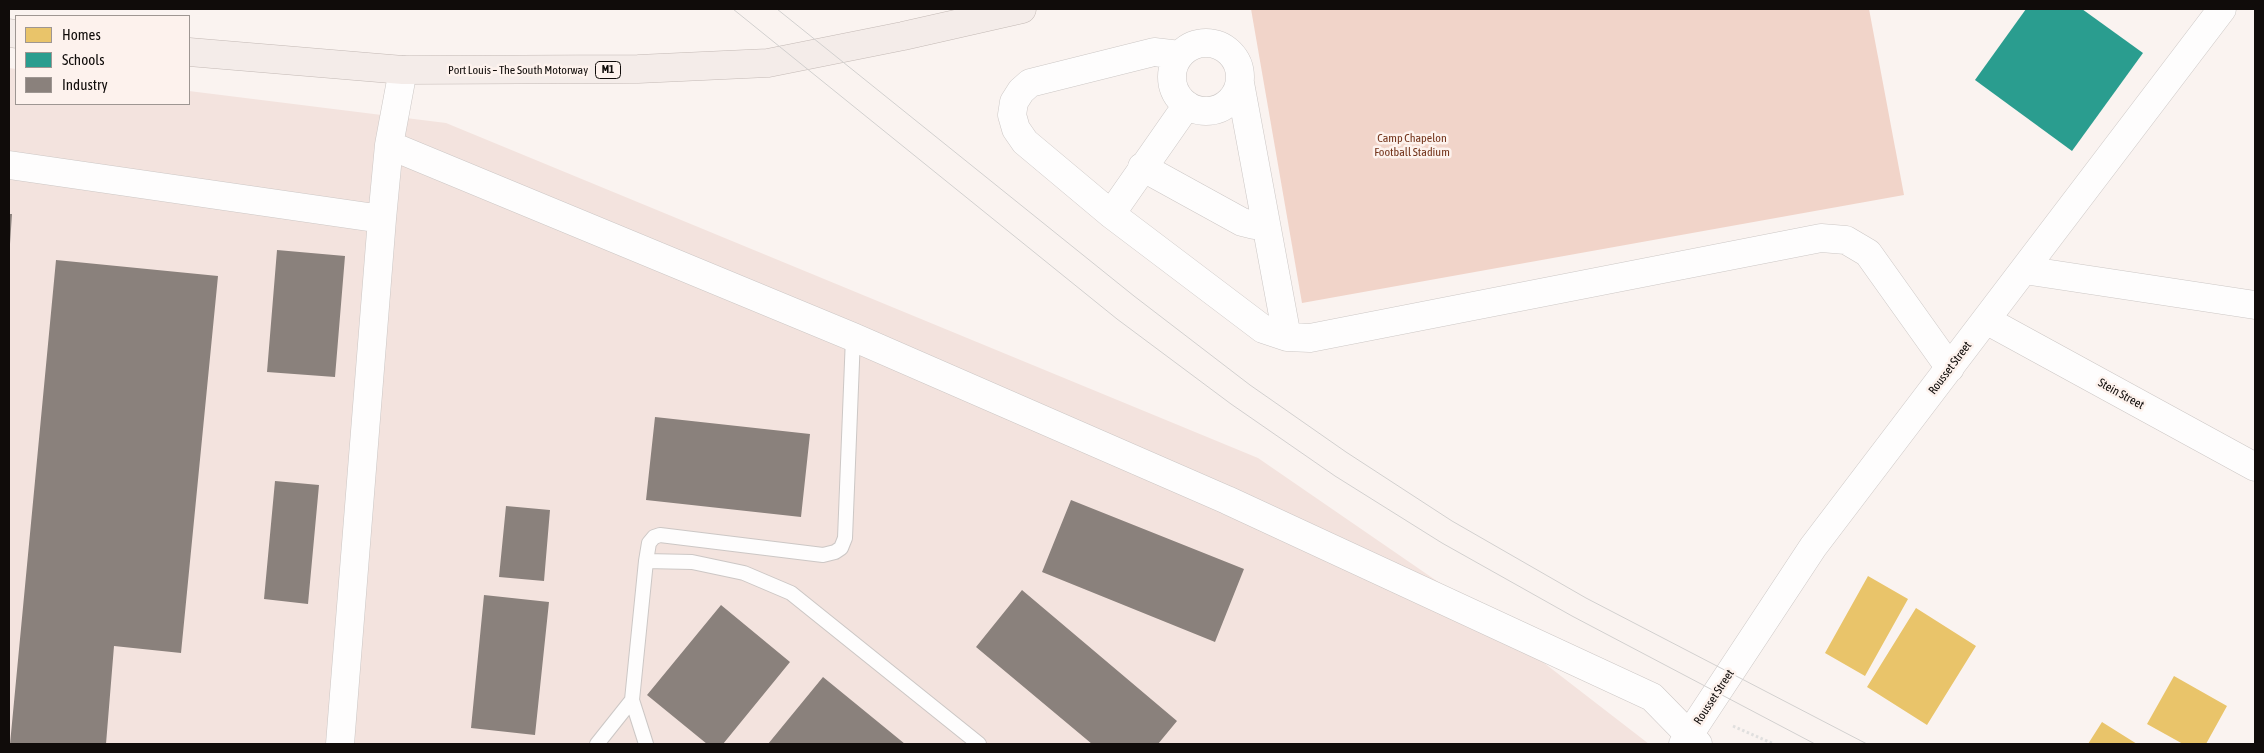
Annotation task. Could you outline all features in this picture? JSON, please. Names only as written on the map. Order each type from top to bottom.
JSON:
[{"type":"highway","name":"Port Louis – The South Motorway","points":[[190,52],[403,70],[638,69],[768,63],[903,36],[1022,9]]},
{"type":"street","name":"Rousset Street","points":[[1690,741],[1813,547],[2222,9]]},
{"type":"street","points":[[1240,83],[1236,94],[1229,102],[1219,108],[1208,111],[1197,110],[1187,105],[1179,97],[1172,76],[1174,65],[1180,55],[1188,48],[1199,43],[1210,42],[1230,52],[1237,61],[1287,337]]},
{"type":"street","points":[[1180,55],[1154,52],[1030,84],[1021,91],[1014,102],[1012,115],[1016,129],[1025,142],[1111,214],[1263,328],[1287,337],[1310,338],[1821,238],[1846,240],[1868,253],[1950,368]]},
{"type":"street","points":[[340,744],[389,145],[403,70]]},
{"type":"street","points":[[1111,214],[1187,105]]},
{"type":"street","points":[[389,145],[853,337],[1227,500],[1652,697],[1690,741]]},
{"type":"street","points":[[9,165],[382,220]]},
{"type":"street","points":[[1142,167],[1242,222],[1254,225],[1266,224]]},
{"type":"street","points":[[2024,270],[2255,305]]},
{"type":"street","name":"Stein Street","points":[[1986,320],[2255,467]]},
{"type":"lane","points":[[646,744],[632,700],[649,543],[654,536],[660,535],[824,556],[841,548],[845,538],[853,337]]},
{"type":"lane","points":[[646,560],[692,562],[744,573],[791,593],[979,744]]},
{"type":"lane","points":[[597,744],[632,700]]},
{"type":"path","points":[[1725,722],[1774,744]]},
{"type":"shaded area","points":[[9,68],[15,69],[15,105],[190,105],[190,91],[446,123],[1258,458],[1447,588],[1649,744],[9,744]]},
{"type":"green space","name":"Camp Chapelon Football Stadium","points":[[1251,9],[1869,9],[1904,195],[1302,303]]},
{"type":"building: Homes","points":[[1868,576],[1908,599],[1865,676],[1825,653]]},
{"type":"building: Homes","points":[[1916,608],[1976,646],[1927,725],[1867,687]]},
{"type":"building: Homes","points":[[2174,676],[2227,706],[2206,744],[2183,744],[2147,724]]},
{"type":"building: Homes","points":[[2102,722],[2137,744],[2088,744]]},
{"type":"building: Schools","points":[[2026,9],[2082,9],[2143,53],[2072,151],[1975,80]]},
{"type":"building: Industry","points":[[9,214],[12,214],[10,244],[9,244]]},
{"type":"building: Industry","points":[[277,250],[345,256],[335,377],[267,372]]},
{"type":"building: Industry","points":[[56,260],[218,276],[181,653],[114,646],[106,744],[10,744]]},
{"type":"building: Industry","points":[[655,417],[810,434],[801,517],[646,500]]},
{"type":"building: Industry","points":[[275,481],[319,485],[308,604],[264,599]]},
{"type":"building: Industry","points":[[1071,500],[1244,569],[1215,642],[1042,572]]},
{"type":"building: Industry","points":[[506,506],[550,510],[544,581],[499,577]]},
{"type":"building: Industry","points":[[1022,590],[1177,721],[1158,744],[1092,744],[976,647]]},
{"type":"building: Industry","points":[[484,595],[549,602],[535,735],[471,728]]},
{"type":"building: Industry","points":[[721,605],[790,662],[723,744],[707,744],[647,695]]},
{"type":"building: Industry","points":[[823,677],[905,744],[768,744]]},
{"type":"tram line","points":[[733,9],[1117,319],[1231,404],[1335,476],[1442,543],[1572,616],[1815,744]]},
{"type":"tram line","points":[[777,9],[1134,296],[1250,385],[1346,452],[1452,521],[1586,598],[1867,744]]}]
